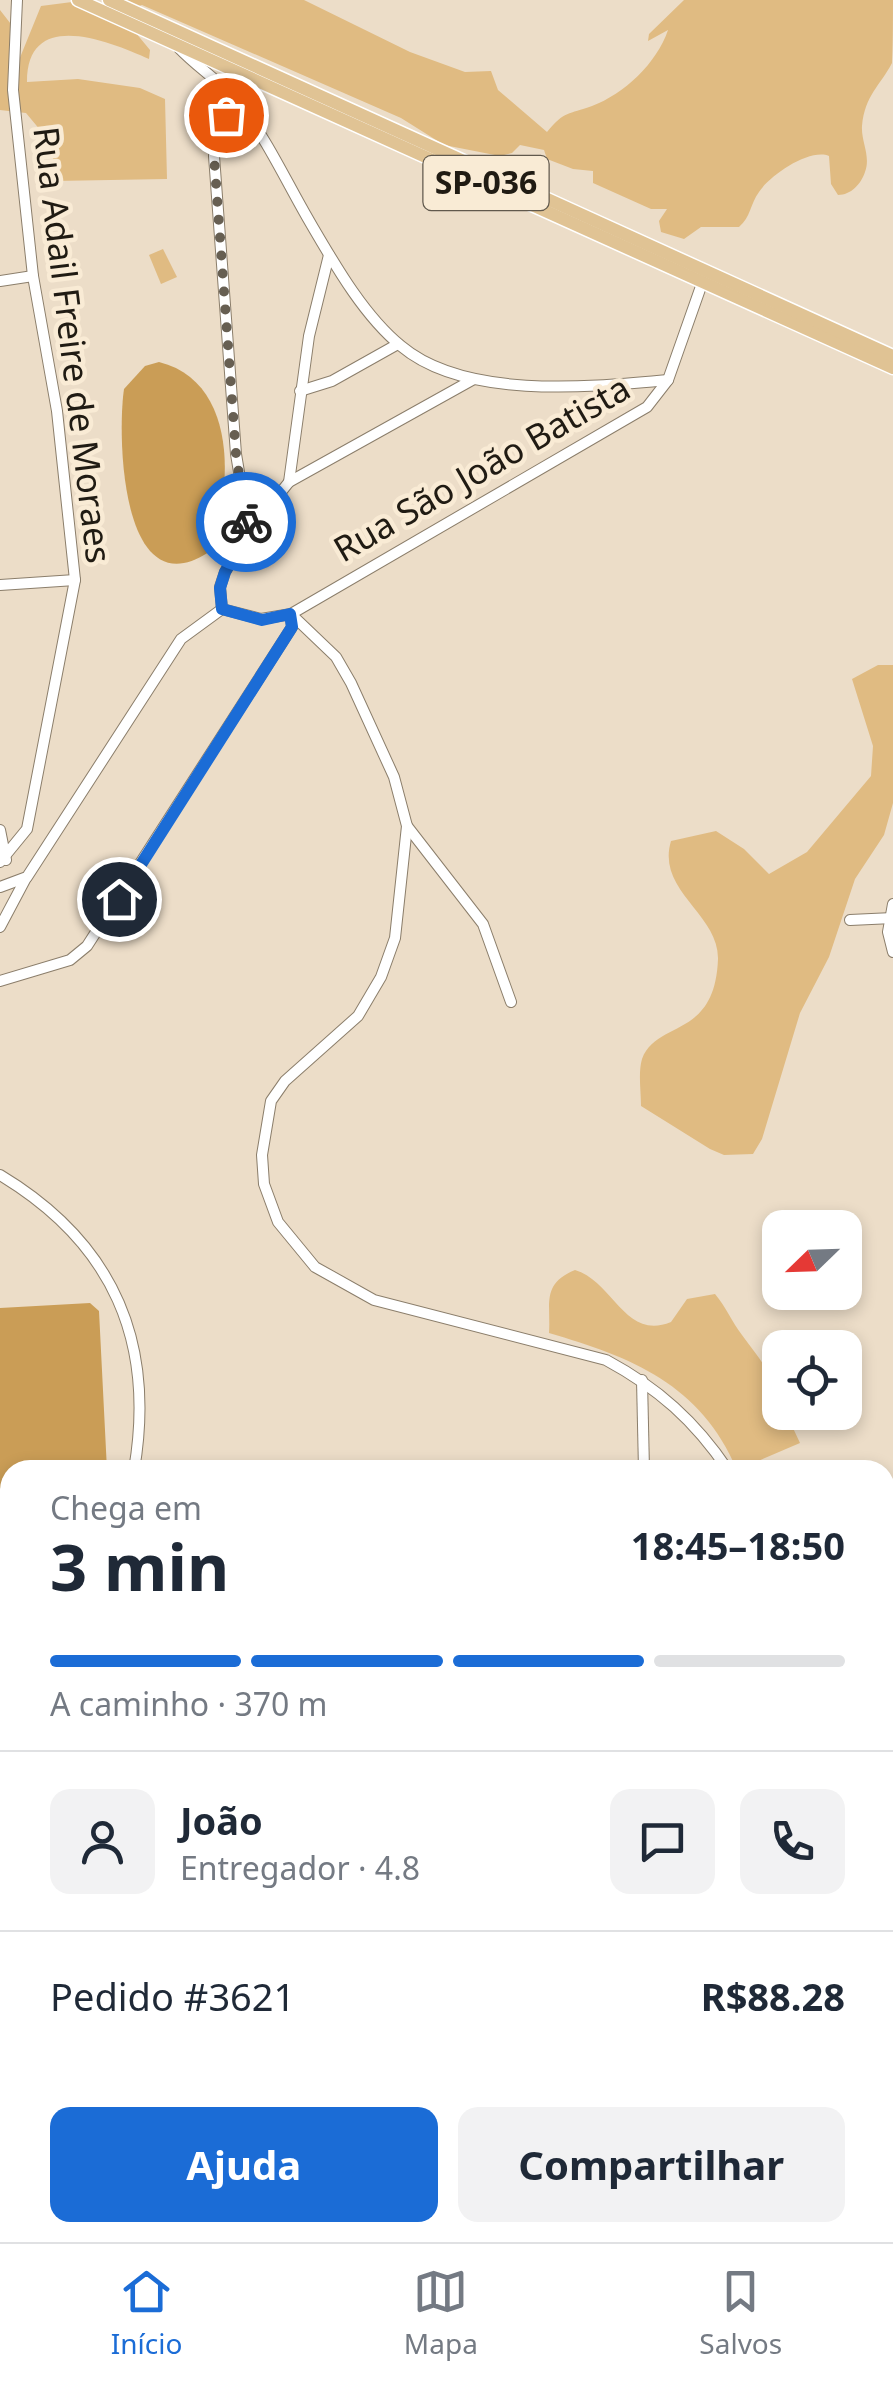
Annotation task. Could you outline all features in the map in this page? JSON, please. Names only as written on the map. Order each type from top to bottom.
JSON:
[{"type":"main road","name":"SP-036","points":[[78,0],[702,286],[893,368]]},
{"type":"main road","name":"SP-036","points":[[109,0],[893,356]]},
{"type":"street","name":"Rua Adail Freire de Moraes","points":[[3,861],[27,829],[76,580],[57,411],[33,276],[13,90],[17,0]]},
{"type":"street","points":[[176,44],[240,106],[329,254],[398,344],[436,368],[475,378],[550,386],[668,380]]},
{"type":"street","points":[[240,106],[218,126],[214,156],[236,454],[249,532]]},
{"type":"street","points":[[289,482],[300,391],[329,254]]},
{"type":"street","name":"Rua São João Batista","points":[[222,609],[262,620],[290,614],[647,407],[668,380],[707,269]]},
{"type":"street","points":[[0,281],[33,276]]},
{"type":"street","points":[[300,391],[332,381],[398,344]]},
{"type":"street","points":[[0,927],[27,877],[181,639],[222,609],[220,588],[225,572],[249,532],[289,482],[401,415],[475,378]]},
{"type":"street","points":[[0,584],[76,580]]},
{"type":"street","points":[[290,614],[336,657],[351,683],[394,777],[406,826],[395,938],[381,977],[358,1016],[285,1081],[271,1101],[262,1155],[264,1184],[278,1222],[315,1267],[374,1300],[606,1360],[642,1380],[682,1411],[720,1460]]},
{"type":"street","points":[[0,981],[51,968],[87,946],[292,627],[290,614]]},
{"type":"street","points":[[406,826],[483,924],[511,1002]]},
{"type":"street","points":[[0,830],[3,861]]},
{"type":"street","points":[[0,886],[27,877]]},
{"type":"street","points":[[893,904],[893,952]]},
{"type":"street","points":[[850,920],[891,919]]},
{"type":"street","points":[[0,1175],[52,1212],[85,1246],[126,1310],[137,1346],[142,1394],[135,1460]]},
{"type":"street","points":[[642,1380],[644,1460]]},
{"type":"shaded area","points":[[116,0],[304,0],[410,52],[465,72],[491,71],[498,90],[547,132],[563,116],[604,101],[638,76],[656,54],[668,30],[648,41],[649,34],[684,0],[893,0],[892,63],[866,106],[862,126],[867,166],[855,188],[838,195],[831,184],[829,156],[812,156],[781,171],[764,185],[739,227],[701,227],[684,239],[661,232],[659,221],[667,209],[651,209],[593,183],[593,171],[573,169],[547,159],[544,150],[520,145],[512,153],[500,156],[444,145],[401,118],[142,5],[133,8],[126,21],[150,50],[149,59],[93,39],[55,37],[41,44],[31,59],[27,82],[78,79],[140,88],[165,99],[167,179],[54,181],[52,133],[41,131],[26,113],[0,110],[0,10],[14,28],[19,60],[41,6],[72,2],[113,11]]},
{"type":"shaded area","points":[[163,249],[177,277],[161,284],[149,255]]},
{"type":"shaded area","points":[[159,362],[185,373],[204,392],[216,415],[223,442],[223,499],[209,552],[180,564],[158,558],[142,539],[125,477],[124,389],[145,366]]},
{"type":"shaded area","points":[[878,665],[893,665],[893,803],[884,835],[855,879],[829,957],[800,1013],[762,1139],[753,1154],[724,1155],[641,1106],[642,1059],[649,1047],[697,1016],[707,1003],[718,959],[709,929],[672,874],[671,841],[716,831],[744,849],[769,874],[807,852],[871,776],[873,746],[852,679]]},
{"type":"shaded area","points":[[575,1270],[600,1286],[631,1317],[655,1326],[671,1322],[687,1299],[715,1294],[762,1363],[762,1430],[794,1430],[800,1443],[760,1460],[732,1460],[704,1416],[660,1378],[608,1352],[549,1333],[550,1296],[557,1282]]},
{"type":"shaded area","points":[[90,1303],[99,1311],[106,1460],[0,1460],[0,1308]]},
{"type":"way so far","points":[[226,115],[214,136],[214,156],[224,318],[246,522]]},
{"type":"route","points":[[119,899],[292,627],[290,614],[262,620],[222,609],[220,588],[249,532],[246,522]]}]
